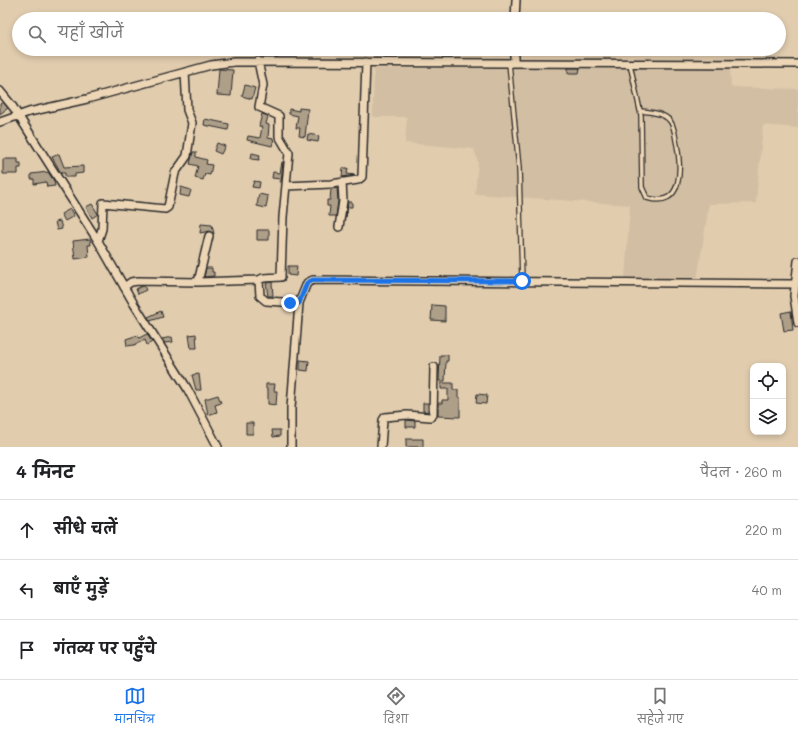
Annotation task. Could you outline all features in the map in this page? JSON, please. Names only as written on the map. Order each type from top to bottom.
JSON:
[{"type":"street","points":[[515,12],[516,0]]},
{"type":"street","points":[[512,62],[513,56]]},
{"type":"street","points":[[124,287],[131,282],[138,281],[198,282],[259,280],[263,278],[281,277],[289,152],[279,136],[279,116],[259,107],[263,85],[258,61]]},
{"type":"street","points":[[0,122],[18,115],[218,63],[258,61],[798,64]]},
{"type":"street","points":[[286,186],[326,185],[358,180],[363,176],[366,62]]},
{"type":"street","points":[[98,241],[102,229],[103,203],[168,208],[175,173],[187,156],[192,123],[187,110],[185,72]]},
{"type":"street","points":[[0,91],[18,115],[98,241],[124,287],[186,388],[218,447]]},
{"type":"street","points":[[339,227],[342,201],[342,182]]},
{"type":"street","points":[[198,282],[209,236]]},
{"type":"street","points":[[798,261],[794,284],[794,306],[798,323]]},
{"type":"street","points":[[259,280],[260,296],[266,301],[299,303]]},
{"type":"street","points":[[290,447],[291,408],[299,303],[307,283],[313,280],[794,284]]},
{"type":"street","points":[[381,447],[383,420],[385,417],[407,415],[430,417],[433,415],[434,367]]},
{"type":"lane","points":[[512,62],[519,168],[522,281]]},
{"type":"lane","points":[[630,63],[641,111],[642,187],[647,198],[663,199],[673,192],[679,179],[680,161],[673,127],[666,117],[641,111]]},
{"type":"shaded area","points":[[560,67],[730,68],[731,87],[798,89],[798,128],[763,125],[756,203],[709,204],[697,280],[625,279],[630,205],[475,194],[478,162],[474,149],[405,143],[407,117],[373,117],[374,69]]},
{"type":"building","points":[[568,68],[580,68],[579,73],[568,73]]},
{"type":"building","points":[[219,69],[233,70],[231,96],[217,95]]},
{"type":"building","points":[[245,85],[255,88],[252,99],[242,96]]},
{"type":"building","points":[[3,102],[8,108],[0,114],[0,104]]},
{"type":"building","points":[[299,108],[308,109],[305,137],[299,136],[300,128],[296,128],[298,116],[289,114],[289,109],[299,111]]},
{"type":"building","points":[[262,114],[268,116],[266,124],[269,125],[268,138],[274,139],[272,146],[247,140],[248,136],[260,138],[262,127],[259,126]]},
{"type":"building","points":[[205,119],[229,124],[228,130],[204,125]]},
{"type":"building","points":[[308,134],[319,136],[318,142],[307,140]]},
{"type":"building","points":[[217,143],[225,146],[221,154],[214,151]]},
{"type":"building","points":[[193,152],[196,152],[196,157],[207,160],[206,164],[212,165],[210,175],[205,174],[203,180],[195,178],[198,166],[190,164]]},
{"type":"building","points":[[252,153],[260,155],[259,160],[251,159]]},
{"type":"building","points":[[59,154],[64,167],[83,166],[83,173],[75,174],[75,177],[65,177],[65,173],[61,173],[52,157]]},
{"type":"building","points":[[3,159],[18,159],[18,163],[21,163],[21,168],[18,168],[18,174],[3,174]]},
{"type":"building","points":[[282,162],[281,182],[279,182],[280,179],[272,178],[273,172],[280,173]]},
{"type":"building","points":[[343,168],[348,168],[347,174],[355,175],[342,177]]},
{"type":"building","points":[[48,172],[54,181],[55,186],[47,187],[46,182],[34,184],[34,179],[31,179],[31,174]]},
{"type":"building","points":[[254,181],[260,182],[259,188],[252,187]]},
{"type":"building","points":[[181,187],[191,190],[189,197],[180,195]]},
{"type":"building","points":[[337,188],[338,201],[336,216],[329,216],[330,206],[327,206],[327,200],[330,200],[331,189]]},
{"type":"building","points":[[259,194],[268,196],[266,208],[257,206]]},
{"type":"building","points":[[348,202],[352,202],[352,207],[348,207],[346,217]]},
{"type":"building","points":[[92,204],[98,214],[92,218],[86,207]]},
{"type":"building","points":[[70,209],[74,216],[65,221],[61,214]]},
{"type":"building","points":[[60,221],[62,229],[57,230],[55,222]]},
{"type":"building","points":[[201,224],[212,225],[214,234],[210,231],[200,233]]},
{"type":"building","points":[[257,230],[269,230],[269,240],[257,240]]},
{"type":"building","points":[[90,239],[91,245],[88,245],[89,257],[75,259],[73,241]]},
{"type":"building","points":[[288,266],[297,266],[296,276],[288,275]]},
{"type":"building","points":[[206,268],[212,268],[214,276],[204,277]]},
{"type":"building","points":[[272,282],[273,296],[268,296],[266,283]]},
{"type":"building","points":[[144,286],[146,290],[138,294],[136,289]]},
{"type":"building","points":[[432,305],[445,306],[445,321],[431,320]]},
{"type":"building","points":[[161,311],[163,317],[150,321],[148,317]]},
{"type":"building","points":[[791,311],[793,330],[784,331],[781,313]]},
{"type":"building","points":[[147,334],[152,342],[147,345],[145,340],[134,345],[127,346],[126,339],[138,335],[139,338]]},
{"type":"building","points":[[196,334],[197,348],[191,348],[189,335]]},
{"type":"building","points":[[172,337],[173,342],[165,343],[162,339]]},
{"type":"building","points":[[440,355],[448,355],[448,361],[446,361],[445,381],[439,381]]},
{"type":"building","points":[[300,360],[309,361],[308,371],[300,370]]},
{"type":"building","points":[[199,374],[201,390],[196,390],[192,375]]},
{"type":"building","points":[[441,383],[453,383],[453,390],[458,390],[458,397],[460,397],[460,417],[438,416],[438,403],[442,403],[442,400],[448,400],[448,389],[441,389]]},
{"type":"building","points":[[266,384],[275,384],[274,391],[277,391],[276,405],[268,404],[268,389],[266,389]]},
{"type":"building","points":[[477,394],[487,395],[486,404],[476,403]]},
{"type":"building","points":[[218,395],[221,403],[215,405],[217,412],[208,415],[205,399]]},
{"type":"building","points":[[423,403],[428,403],[428,412],[423,411]]},
{"type":"building","points":[[406,420],[415,421],[415,427],[406,427]]},
{"type":"building","points":[[246,423],[253,423],[253,434],[246,434]]},
{"type":"building","points":[[272,430],[280,430],[280,436],[273,437]]},
{"type":"building","points":[[406,439],[423,439],[423,447],[406,447]]},
{"type":"route","points":[[290,303],[299,303],[307,283],[313,280],[522,281]]}]
